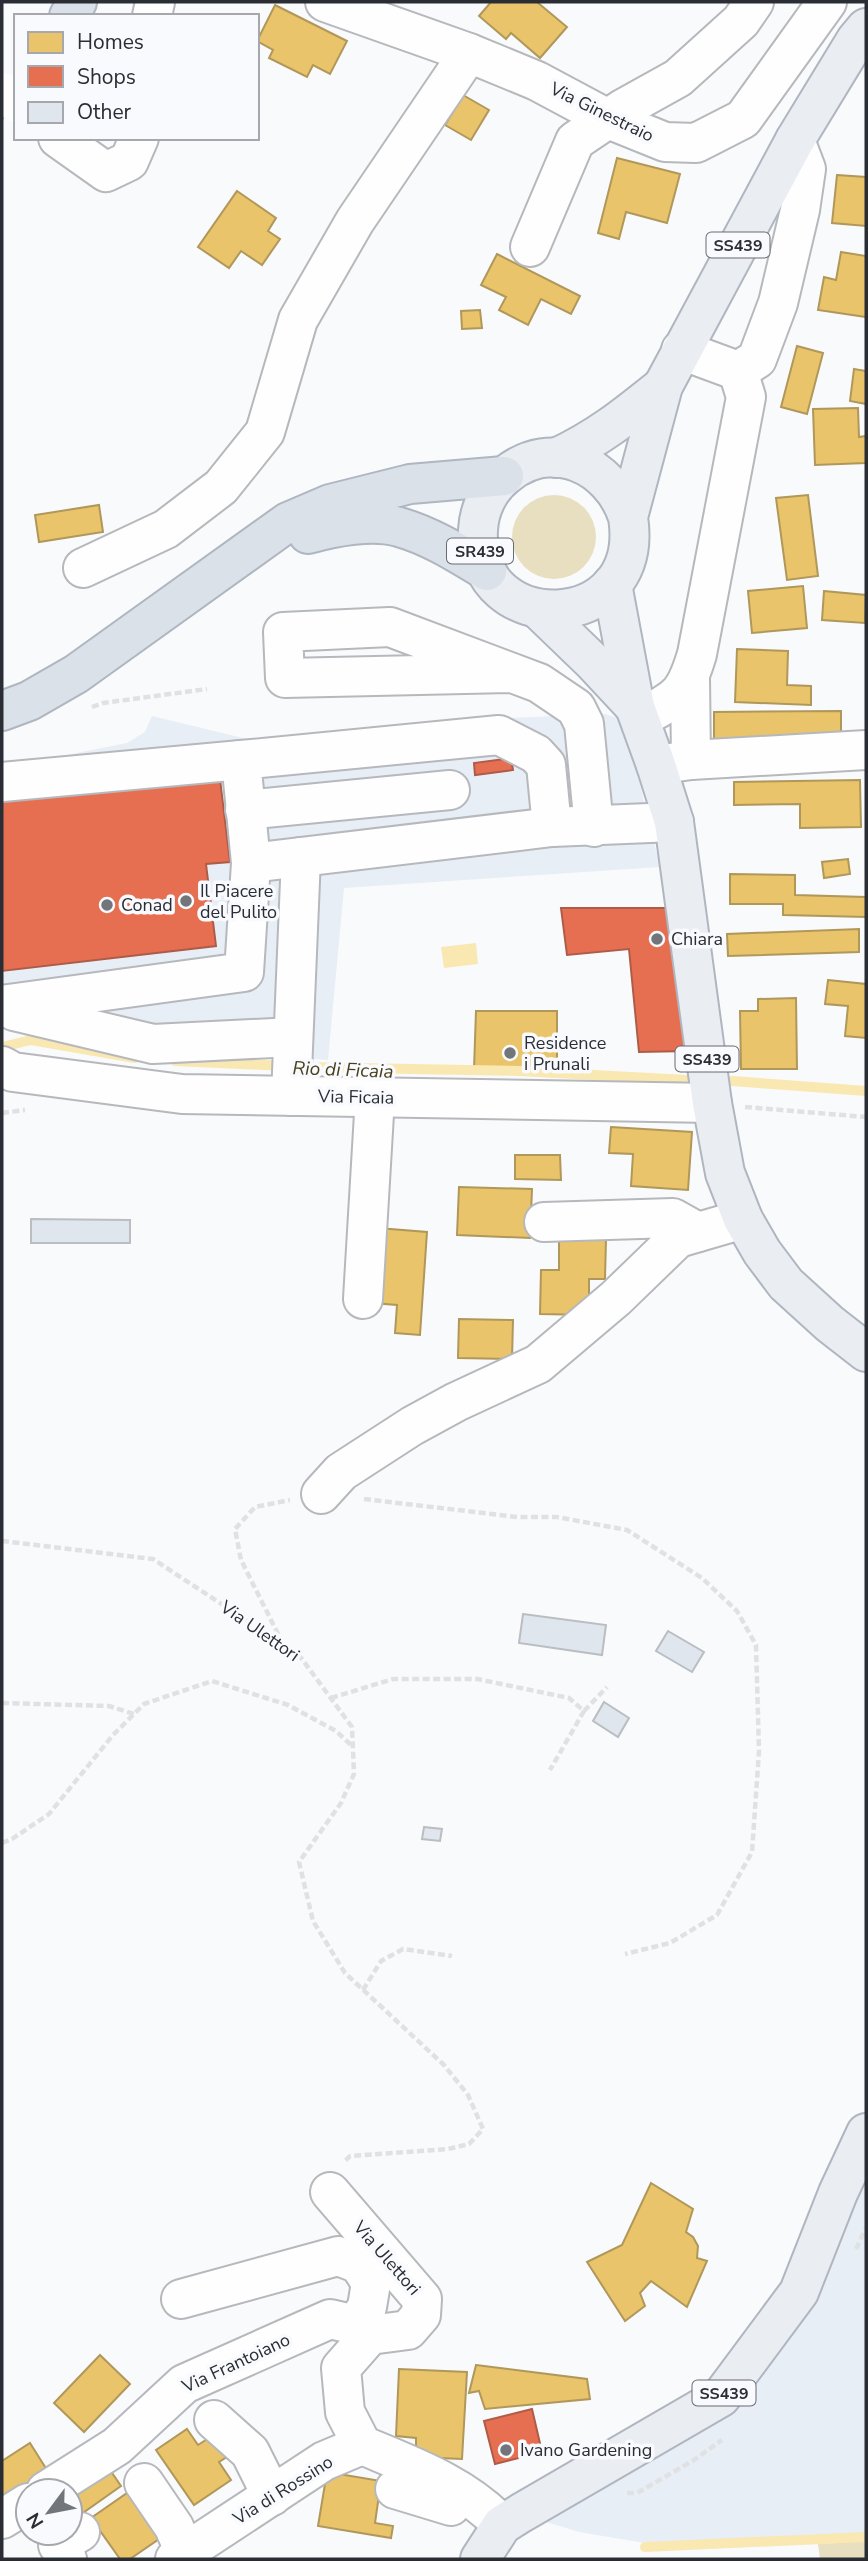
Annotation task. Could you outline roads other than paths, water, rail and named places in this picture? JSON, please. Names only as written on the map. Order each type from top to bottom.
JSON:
[{"type":"highway","points":[[2,711],[29,701],[76,674],[288,522],[330,504],[410,484],[504,476]]},
{"type":"highway","points":[[251,549],[327,529],[361,524],[397,526],[447,547],[487,571]]},
{"type":"main road","name":"SS439","points":[[628,517],[663,386],[795,140],[866,28]]},
{"type":"main road","name":"SR439","points":[[556,458],[580,463],[602,475],[618,494],[630,529],[628,553],[612,584],[595,599],[563,610],[538,609],[514,600],[487,571],[478,546],[479,520],[488,496],[504,476],[528,462],[556,458],[590,442],[663,386]]},
{"type":"main road","name":"SS439","points":[[612,584],[637,713],[674,762],[674,822],[712,1103],[725,1173],[743,1219],[762,1252],[786,1284],[866,1352]]},
{"type":"main road","name":"SR439","points":[[538,609],[593,662],[637,713]]},
{"type":"main road","name":"SS439","points":[[480,2559],[502,2525],[721,2397],[799,2292],[838,2193],[866,2133]]},
{"type":"street","name":"Via Ginestraio","points":[[325,2],[469,53],[537,81],[608,119],[665,142],[696,143],[743,119],[827,2]]},
{"type":"street","points":[[530,247],[575,141],[678,78],[741,21],[754,2]]},
{"type":"street","points":[[83,568],[166,528],[221,487],[265,432],[298,320],[355,221],[469,53]]},
{"type":"street","points":[[61,140],[106,172],[130,161],[138,140]]},
{"type":"street","points":[[738,371],[757,359],[778,303],[800,210],[806,169],[795,140]]},
{"type":"street","points":[[681,350],[738,371]]},
{"type":"street","points":[[738,371],[746,397],[674,762],[866,750]]},
{"type":"street","points":[[512,673],[285,678],[283,632],[390,626],[539,683],[576,708],[584,724],[594,827]]},
{"type":"street","points":[[637,713],[680,695],[690,678]]},
{"type":"street","points":[[2,782],[499,735],[536,754],[546,765],[552,827]]},
{"type":"street","points":[[446,740],[455,839]]},
{"type":"street","points":[[2,1007],[243,972],[251,863],[240,760]]},
{"type":"street","points":[[245,810],[450,790]]},
{"type":"street","points":[[251,863],[552,827],[674,822]]},
{"type":"street","points":[[290,1096],[301,857]]},
{"type":"street","points":[[2,1007],[153,1044],[293,1037]]},
{"type":"street","name":"Via Ficaia","points":[[2,1066],[13,1072],[182,1094],[712,1103]]},
{"type":"street","points":[[363,1299],[375,1097]]},
{"type":"street","points":[[544,1222],[673,1217],[698,1231]]},
{"type":"street","points":[[321,1494],[341,1472],[412,1426],[456,1402],[538,1364],[616,1298],[678,1238],[743,1219]]},
{"type":"street","name":"Via Ulettori","points":[[330,2192],[422,2299],[421,2315],[408,2330],[363,2330]]},
{"type":"street","points":[[181,2299],[338,2256],[359,2264],[371,2283],[367,2307],[363,2330],[341,2368],[345,2412],[362,2445],[437,2477],[487,2510],[502,2525]]},
{"type":"street","name":"Via Frantoiano","points":[[68,2477],[117,2446],[184,2384],[330,2319],[363,2330]]},
{"type":"street","points":[[214,2420],[250,2452],[272,2496]]},
{"type":"street","name":"Via di Rossino","points":[[180,2556],[324,2461],[362,2445]]},
{"type":"street","points":[[144,2483],[174,2527],[180,2556]]},
{"type":"street","points":[[395,2489],[502,2525]]},
{"type":"waterway","name":"Rio di Ficaia","points":[[2,1047],[31,1040],[135,1058]]},
{"type":"waterway","name":"Rio di Ficaia","points":[[175,1061],[286,1066]]},
{"type":"waterway","name":"Rio di Ficaia","points":[[301,1067],[519,1071],[687,1080]]},
{"type":"waterway","name":"Rio di Ficaia","points":[[732,1081],[866,1091]]},
{"type":"waterway","points":[[645,2547],[866,2537]]},
{"type":"place","name":"Il Piacere del Pulito","points":[[186,901]]},
{"type":"place","name":"Conad","points":[[107,905]]},
{"type":"place","name":"Chiara","points":[[657,939]]},
{"type":"place","name":"Residence i Prunali","points":[[510,1053]]},
{"type":"place","name":"Ivano Gardening","points":[[506,2450]]}]
